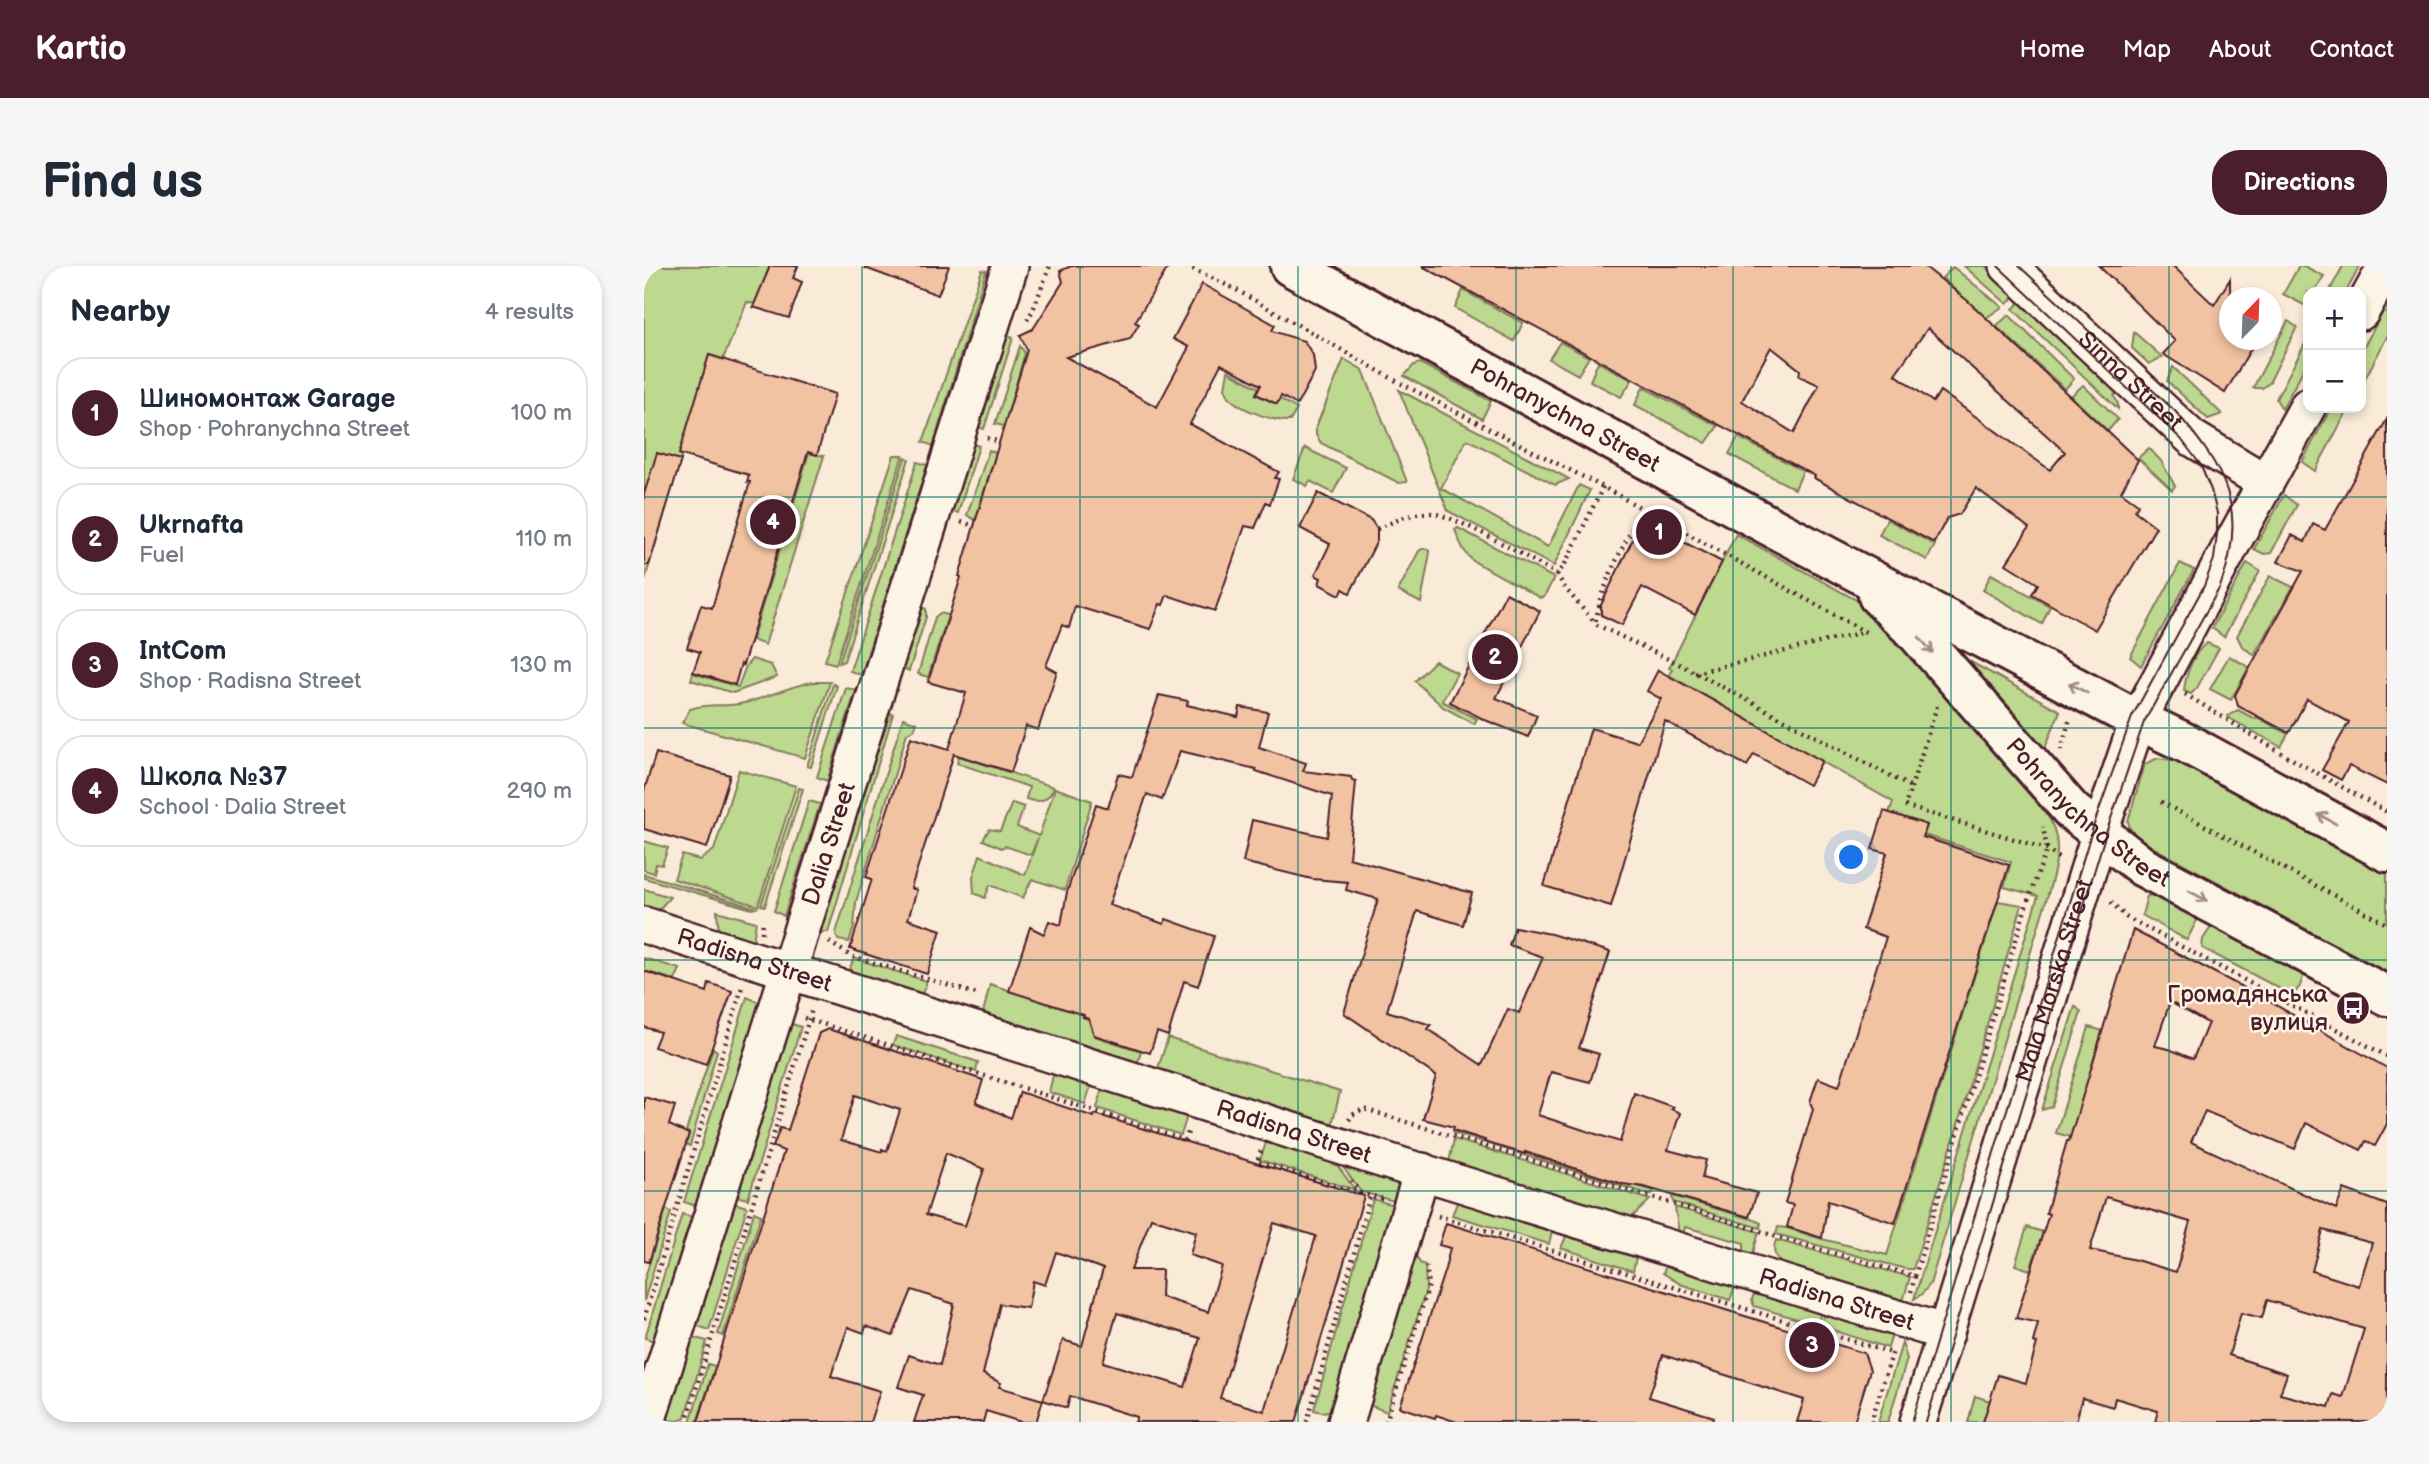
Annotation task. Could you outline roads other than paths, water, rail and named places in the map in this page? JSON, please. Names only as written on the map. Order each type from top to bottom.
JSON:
[{"type":"main road","name":"Pohranychna Street","points":[[1290,266],[1841,564],[2186,743],[2387,852]]},
{"type":"main road","name":"Pohranychna Street","points":[[1841,564],[1917,634],[2072,811],[2143,867],[2387,996]]},
{"type":"street","name":"Dalia Street","points":[[648,1422],[793,1014],[1010,266]]},
{"type":"street","name":"Sinna Street","points":[[2008,266],[2192,438],[2265,482]]},
{"type":"street","points":[[2366,303],[2386,266]]},
{"type":"street","name":"Mala Morska Street","points":[[1918,1422],[2100,832],[2138,720],[2304,413]]},
{"type":"street","name":"Radisna Street","points":[[644,925],[1339,1146],[1946,1333]]},
{"type":"street","points":[[1346,1422],[1422,1171]]},
{"type":"tram line","points":[[1912,1422],[2093,827],[2132,717],[2204,586],[2214,559],[2217,534],[2217,513],[2211,490],[2200,464],[2181,439],[1998,266]]},
{"type":"tram line","points":[[1926,1422],[2105,836],[2144,722],[2220,587],[2232,536],[2228,492],[2208,452],[2193,432],[2175,411],[2019,266]]},
{"type":"place","name":"Школа №37","points":[[773,522]]},
{"type":"place","name":"Шиномонтаж Garage","points":[[1659,532]]},
{"type":"place","name":"Ukrnafta","points":[[1495,657]]},
{"type":"place","name":"Громадянська вулиця","points":[[2353,1008]]},
{"type":"place","name":"IntCom","points":[[1812,1345]]}]
